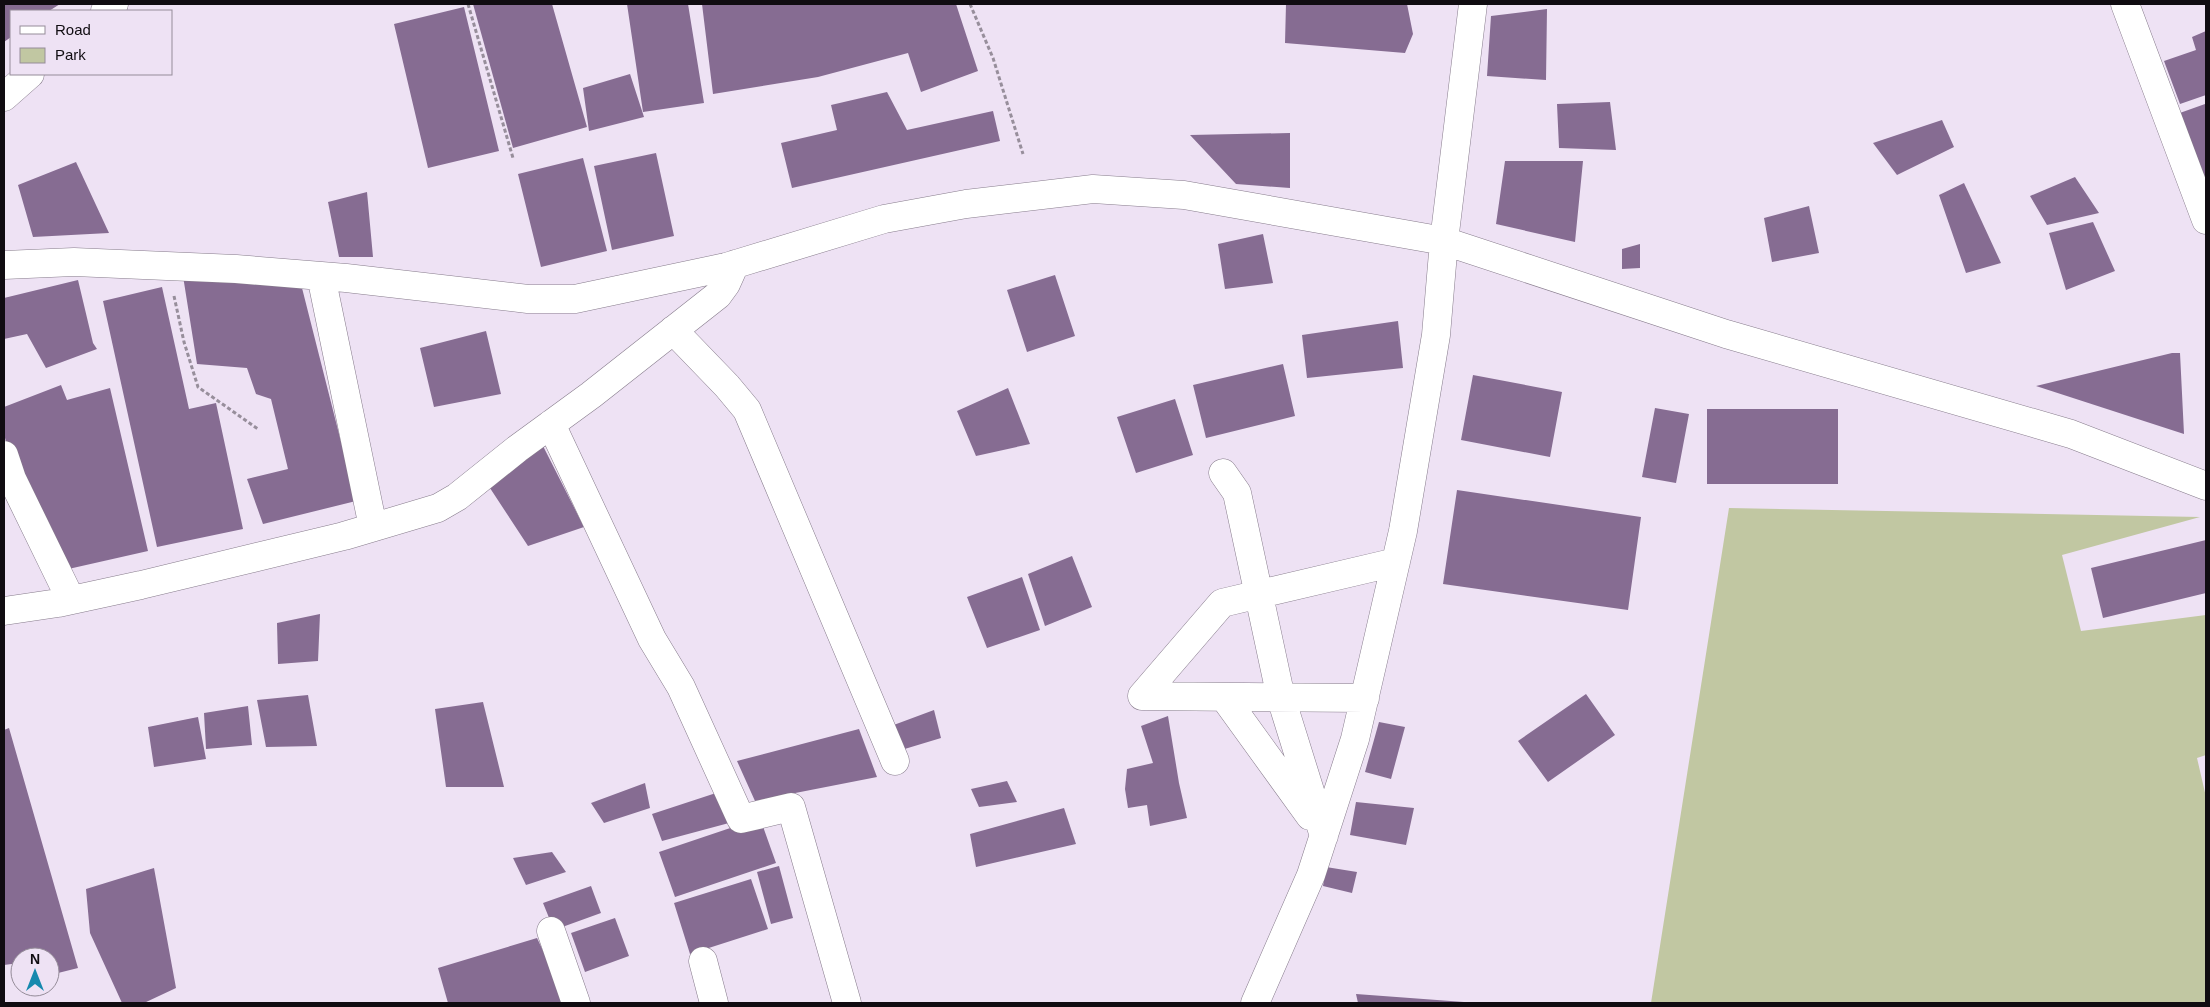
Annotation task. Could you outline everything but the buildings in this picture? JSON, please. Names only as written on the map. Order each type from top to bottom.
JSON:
[{"type":"street","points":[[1255,1003],[1311,875],[1355,739],[1404,532],[1436,335],[1444,241],[1473,4]]},
{"type":"street","points":[[2125,4],[2206,220]]},
{"type":"street","points":[[4,97],[29,75]]},
{"type":"street","points":[[4,265],[74,262],[236,269],[321,276],[528,299],[575,299],[735,264],[884,220],[966,204],[1093,189],[1184,195],[1444,241],[1726,334],[2071,434],[2206,486]]},
{"type":"street","points":[[4,611],[72,600],[150,583],[373,527],[438,508],[457,498],[517,449],[591,396],[718,295],[726,284],[735,264]]},
{"type":"street","points":[[321,276],[373,527]]},
{"type":"street","points":[[673,330],[728,386],[748,410],[895,761]]},
{"type":"street","points":[[551,424],[652,640],[681,687],[741,819],[791,807],[847,1003]]},
{"type":"street","points":[[4,456],[12,479],[72,600]]},
{"type":"street","points":[[1223,473],[1237,493],[1282,698],[1324,836]]},
{"type":"street","points":[[1365,698],[1142,696],[1222,603],[1396,562]]},
{"type":"street","points":[[1224,697],[1324,836]]},
{"type":"street","points":[[551,931],[576,1003]]},
{"type":"street","points":[[703,961],[714,1003]]},
{"type":"path","points":[[468,4],[513,158]]},
{"type":"path","points":[[970,4],[993,58],[1023,154]]},
{"type":"path","points":[[168,266],[184,342],[198,387],[258,429]]},
{"type":"green space","points":[[1729,508],[2200,517],[2062,555],[2081,631],[2206,615],[2206,755],[2197,758],[2206,797],[2206,1003],[1651,1003]]}]
